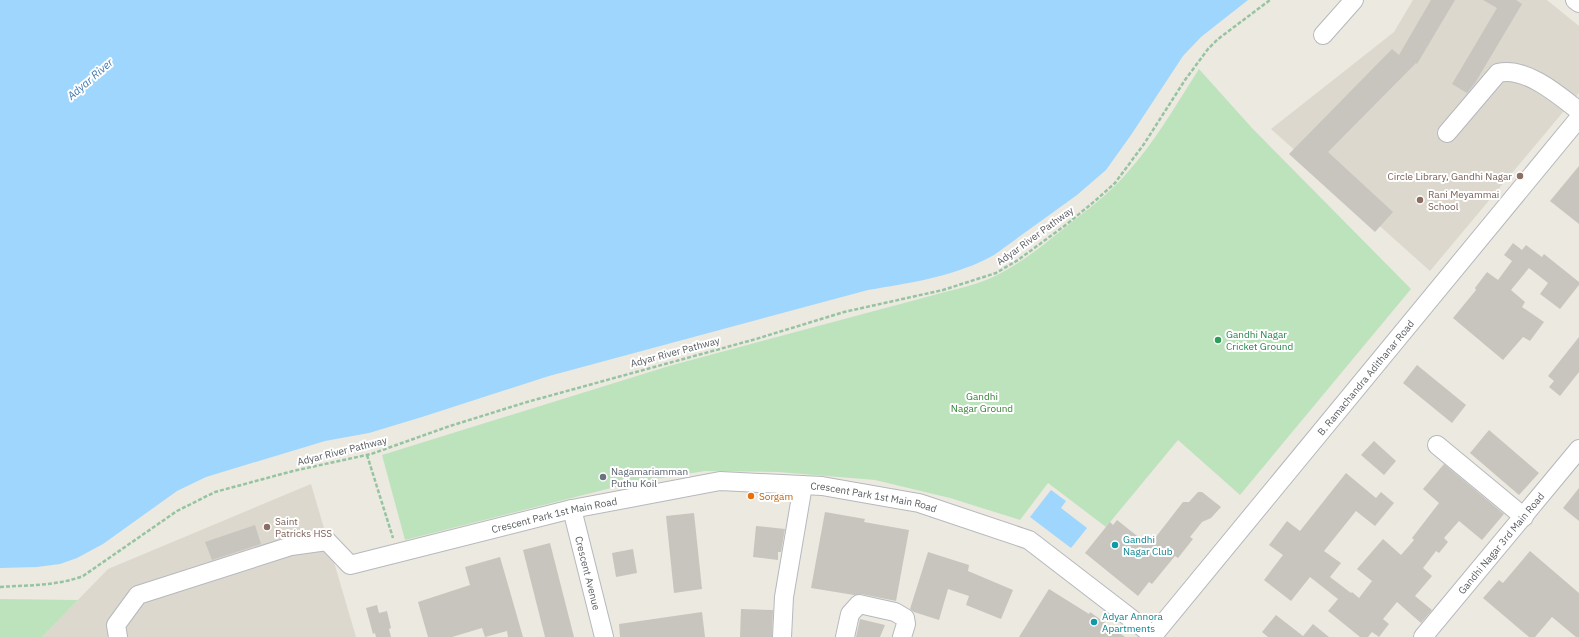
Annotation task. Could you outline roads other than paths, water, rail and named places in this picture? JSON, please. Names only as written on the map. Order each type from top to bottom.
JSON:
[{"type":"street","points":[[1323,35],[1354,0]]},
{"type":"street","points":[[1576,0],[1579,3]]},
{"type":"street","points":[[1447,133],[1498,73],[1504,71],[1535,79],[1556,92],[1579,111]]},
{"type":"street","name":"B. Ramachandra Adithanar Road","points":[[1153,636],[1579,118]]},
{"type":"street","points":[[1438,445],[1524,517]]},
{"type":"street","name":"Gandhi Nagar 3rd Main Road","points":[[1423,637],[1579,450]]},
{"type":"street","name":"Crescent Park 1st Main Road","points":[[118,637],[116,625],[138,595],[291,546],[327,541],[350,565],[572,509],[720,481],[822,486],[919,503],[1029,540],[1153,636]]},
{"type":"street","points":[[782,637],[784,597],[803,485]]},
{"type":"street","name":"Crescent Avenue","points":[[572,509],[604,637]]},
{"type":"street","points":[[845,637],[850,614],[859,604],[895,612],[905,618],[906,624],[902,637]]},
{"type":"water","name":"Adyar River","points":[[0,0],[1248,0],[1201,37],[1183,56],[1106,170],[1077,195],[994,255],[980,262],[933,278],[868,290],[549,376],[369,433],[325,441],[206,477],[177,491],[103,544],[77,558],[60,564],[37,567],[0,568]]},
{"type":"water","points":[[1051,490],[1066,501],[1061,508],[1087,528],[1071,548],[1030,517]]},
{"type":"place","name":"Circle Library, Gandhi Nagar","points":[[1520,176]]},
{"type":"place","name":"Rani Meyammai School","points":[[1420,200]]},
{"type":"place","name":"Gandhi Nagar Cricket Ground","points":[[1218,340]]},
{"type":"place","name":"Nagamariamman Puthu Koil","points":[[603,477]]},
{"type":"place","name":"Sorgam","points":[[751,496]]},
{"type":"place","name":"Saint Patricks HSS","points":[[267,527]]},
{"type":"place","name":"Gandhi Nagar Club","points":[[1115,545]]},
{"type":"place","name":"Adyar Annora Apartments","points":[[1094,622]]},
{"type":"park label","name":"Gandhi Nagar Ground","points":[[982,402]]}]
